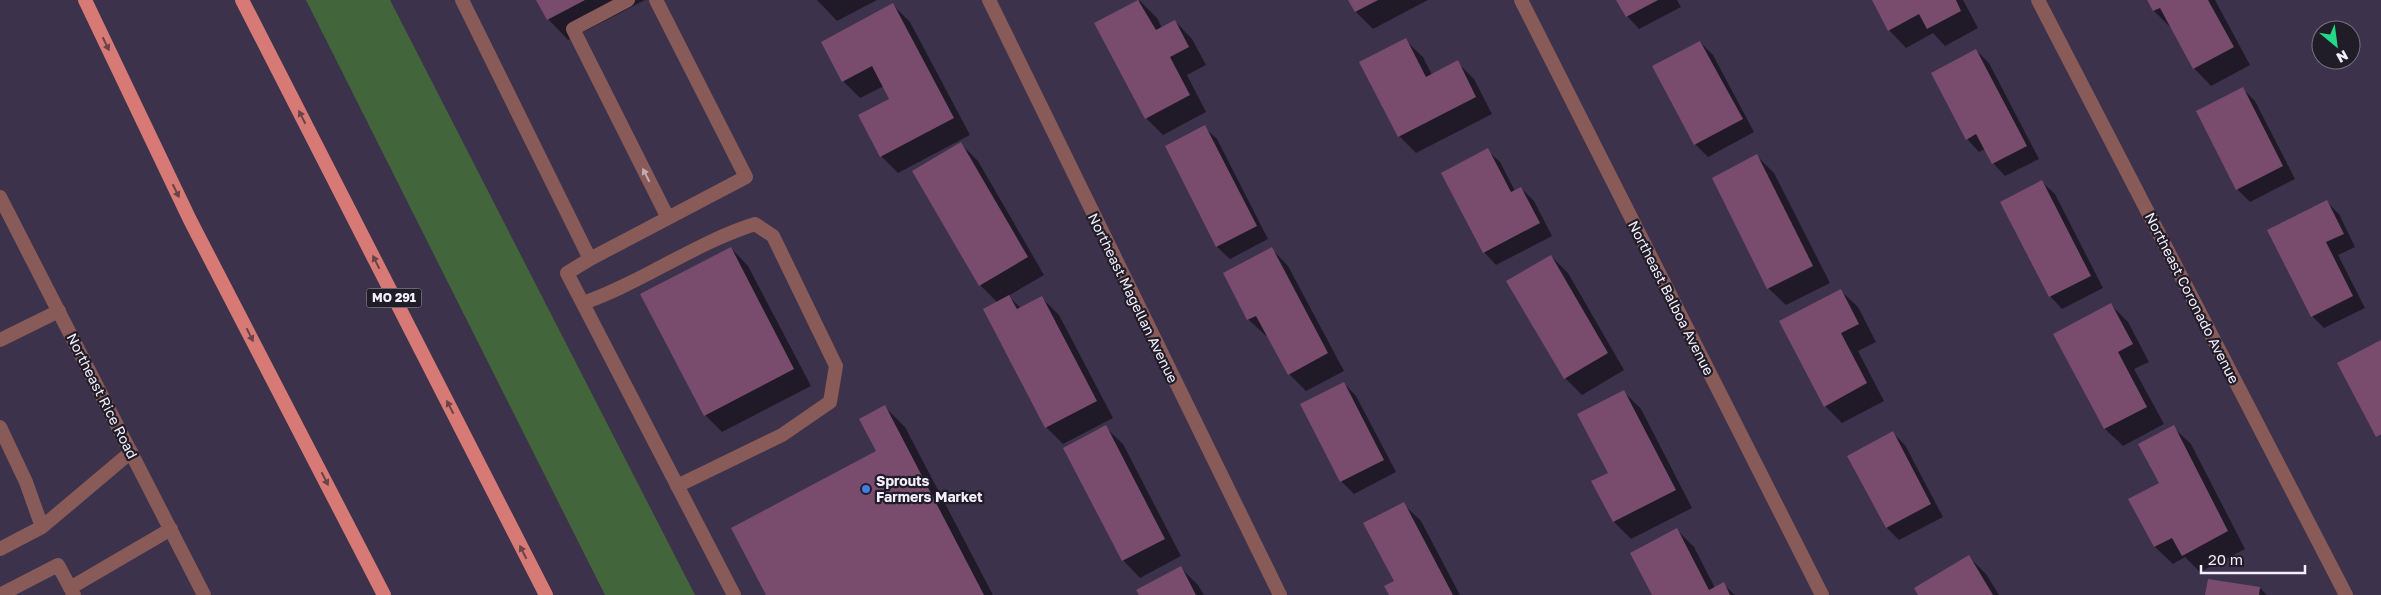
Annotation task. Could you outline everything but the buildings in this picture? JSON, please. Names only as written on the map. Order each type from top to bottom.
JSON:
[{"type":"main road","points":[[85,0],[190,220],[384,595]]},
{"type":"main road","name":"MO 291","points":[[242,0],[546,595]]},
{"type":"street","points":[[462,0],[590,259]]},
{"type":"street","points":[[628,0],[573,29],[668,218]]},
{"type":"street","points":[[656,0],[746,177],[590,259],[568,273],[734,595]]},
{"type":"street","name":"Northeast Magellan Avenue","points":[[989,0],[1280,595]]},
{"type":"street","name":"Northeast Balboa Avenue","points":[[1521,0],[1822,595]]},
{"type":"street","name":"Northeast Coronado Avenue","points":[[2038,0],[2346,595]]},
{"type":"street","name":"Northeast Rice Road","points":[[0,197],[4,213],[59,311],[204,595]]},
{"type":"street","points":[[583,303],[609,294],[729,232],[755,224],[773,236],[836,366],[830,402],[782,435],[677,486]]},
{"type":"street","points":[[0,340],[59,311]]},
{"type":"street","points":[[0,426],[26,482],[42,527]]},
{"type":"street","points":[[0,549],[42,527],[131,452]]},
{"type":"street","points":[[0,595],[58,565],[72,591],[171,529]]},
{"type":"green space","points":[[306,0],[390,0],[695,595],[605,595]]},
{"type":"place","name":"Sprouts Farmers Market","points":[[866,489]]}]
